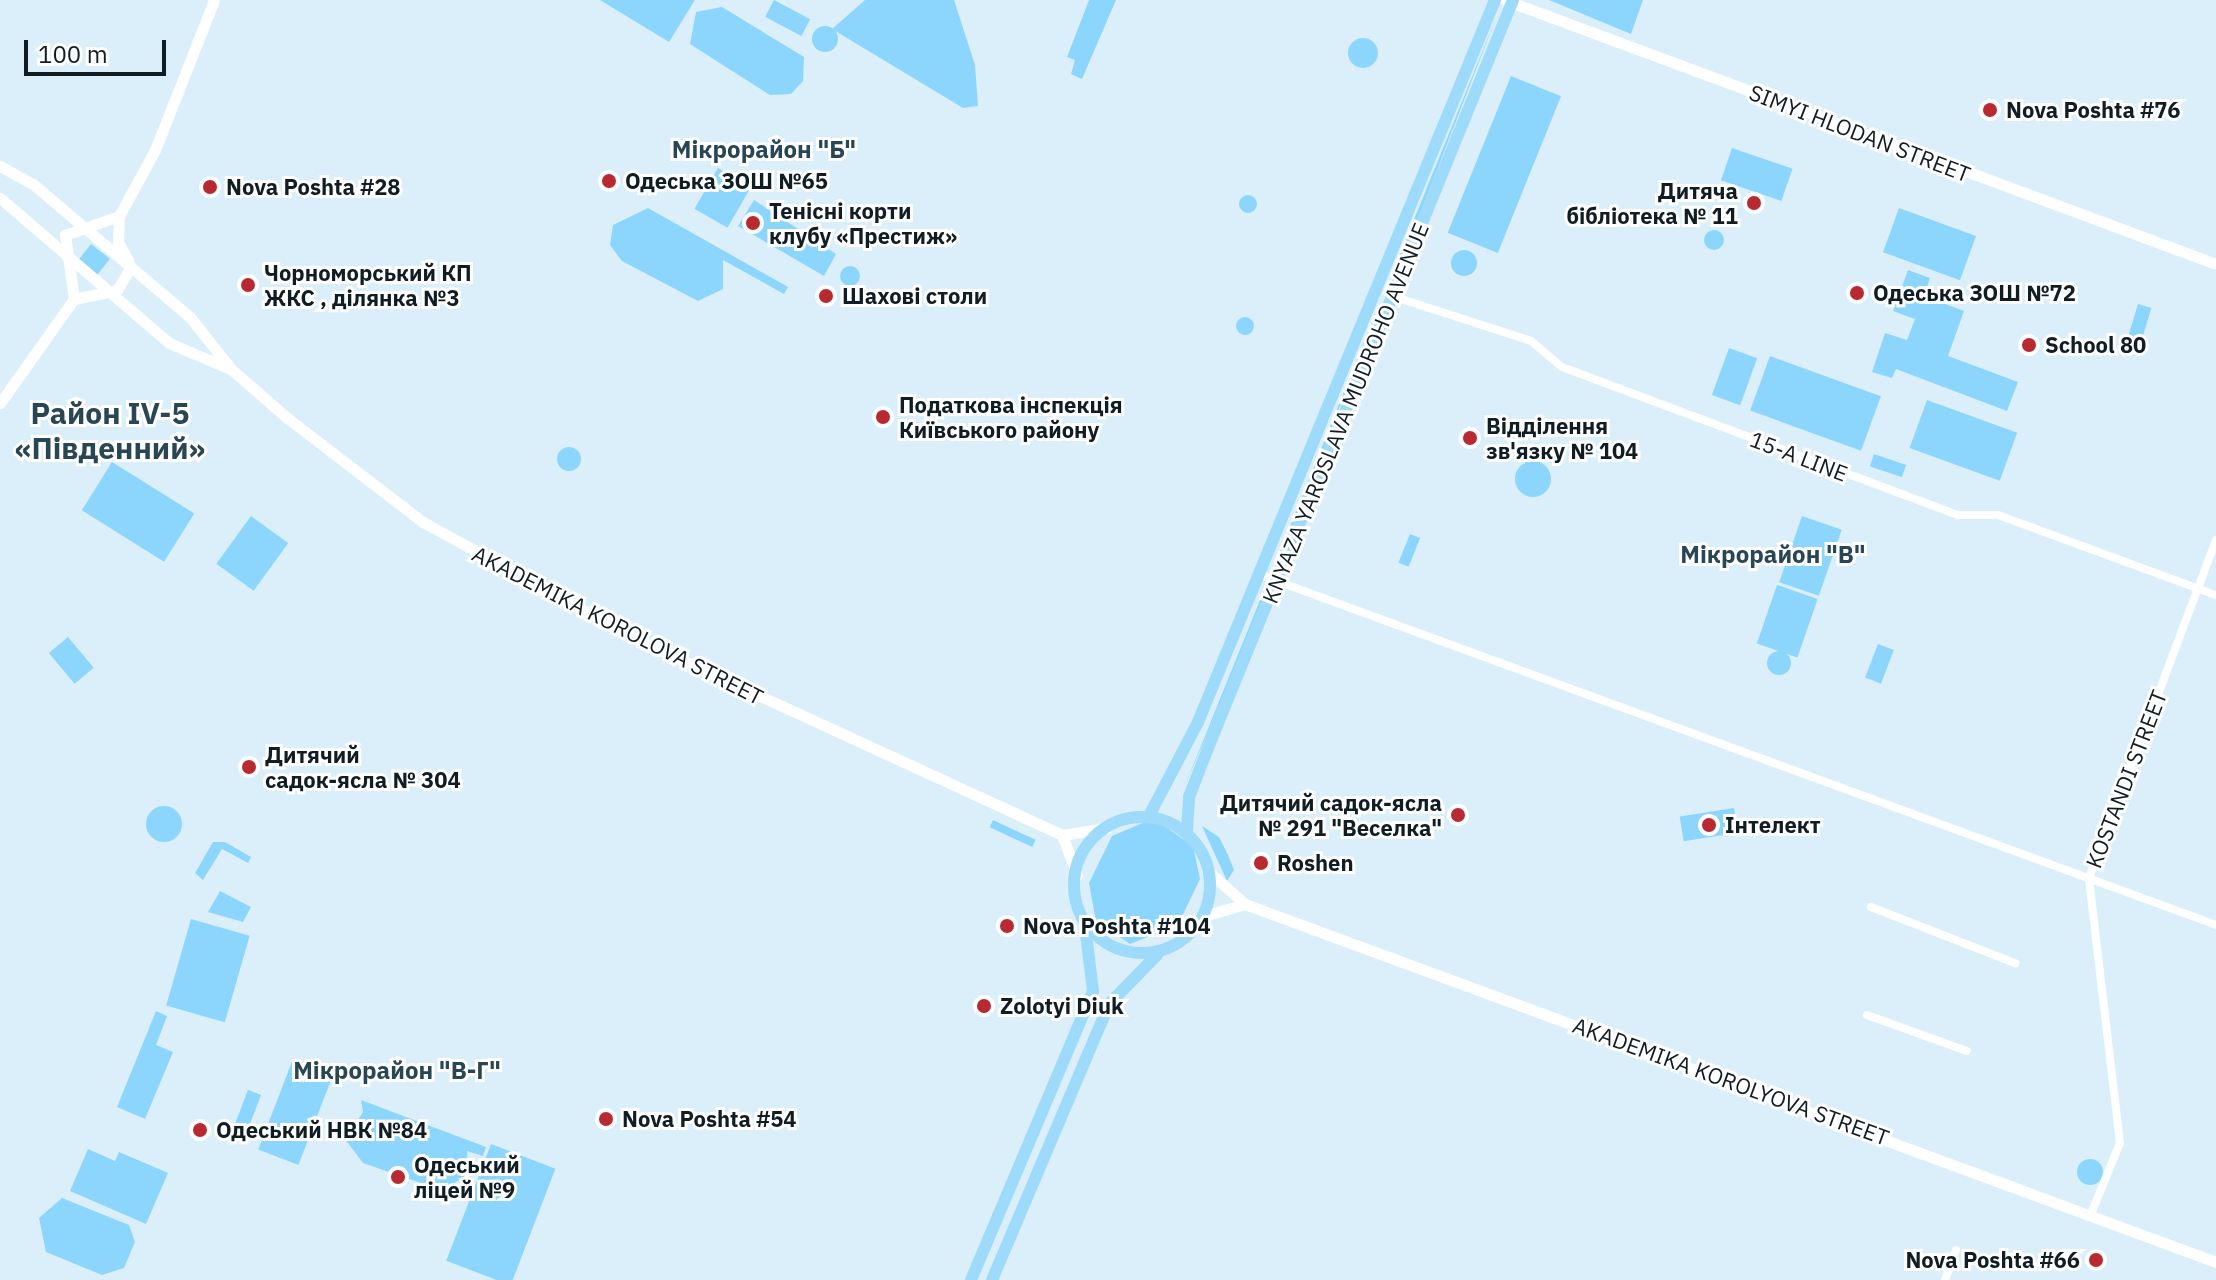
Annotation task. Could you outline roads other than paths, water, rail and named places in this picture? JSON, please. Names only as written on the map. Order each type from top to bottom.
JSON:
[{"type":"main road","points":[[0,403],[74,299],[109,292],[127,281],[131,267],[118,242],[119,216],[155,150],[214,0]]},
{"type":"main road","name":"KNYAZA YAROSLAVA MUDROHO AVENUE","points":[[1150,814],[1168,789],[1495,0]]},
{"type":"main road","name":"KNYAZA YAROSLAVA MUDROHO AVENUE","points":[[1187,829],[1189,797],[1510,1]]},
{"type":"main road","name":"SIMYI HLODAN STREET","points":[[1510,1],[2216,264]]},
{"type":"main road","name":"AKADEMIKA KOROLOVA STREET","points":[[0,166],[84,227],[190,317],[231,369],[393,500],[515,579],[1062,835]]},
{"type":"main road","points":[[0,198],[169,343],[231,369]]},
{"type":"main road","points":[[74,299],[64,256],[65,235],[119,216]]},
{"type":"main road","points":[[1375,289],[1392,296]]},
{"type":"main road","points":[[971,1280],[1093,991],[1077,875],[1062,835],[1106,828],[1150,814],[1187,829],[1207,870],[1200,917]]},
{"type":"main road","points":[[1077,875],[1106,828]]},
{"type":"main road","name":"AKADEMIKA KOROLYOVA STREET","points":[[1207,870],[1245,904],[2216,1262]]},
{"type":"main road","points":[[992,1280],[1109,1004],[1200,917],[1245,904]]},
{"type":"main road","points":[[1085,926],[1116,951],[1161,951]]},
{"type":"street","name":"15-A LINE","points":[[1392,296],[1489,334],[1531,341],[1562,367],[1947,511],[1998,515],[2216,595]]},
{"type":"street","name":"KOSTANDI STREET","points":[[2091,1214],[2120,1143],[2089,878],[2216,540]]},
{"type":"street","points":[[1258,574],[2216,925]]},
{"type":"street","points":[[1871,907],[2015,963]]},
{"type":"street","points":[[1867,1015],[1967,1051]]},
{"type":"street","points":[[1945,1280],[1956,1250]]},
{"type":"place","name":"Nova Poshta #76","points":[[1990,110]]},
{"type":"place","name":"Одеська ЗОШ №65","points":[[609,181]]},
{"type":"place","name":"Nova Poshta #28","points":[[210,187]]},
{"type":"place","name":"Дитяча бібліотека № 11","points":[[1754,203]]},
{"type":"place","name":"Тенісні корти клубу «Престиж»","points":[[753,223]]},
{"type":"place","name":"Чорноморський КП ЖКС , ділянка №3","points":[[248,285]]},
{"type":"place","name":"Одеська ЗОШ №72","points":[[1857,293]]},
{"type":"place","name":"Шахові столи","points":[[826,296]]},
{"type":"place","name":"School 80","points":[[2029,345]]},
{"type":"place","name":"Податкова інспекція Київського району","points":[[883,417]]},
{"type":"place","name":"Відділення зв'язку № 104","points":[[1470,438]]},
{"type":"place","name":"Дитячий садок-ясла № 304","points":[[249,767]]},
{"type":"place","name":"Дитячий садок-ясла № 291 \"Веселка\"","points":[[1458,815]]},
{"type":"place","name":"Інтелект","points":[[1709,825]]},
{"type":"place","name":"Roshen","points":[[1261,863]]},
{"type":"place","name":"Nova Poshta #104","points":[[1007,926]]},
{"type":"place","name":"Zolotyi Diuk","points":[[984,1006]]},
{"type":"place","name":"Nova Poshta #54","points":[[606,1119]]},
{"type":"place","name":"Одеський НВК №84","points":[[200,1130]]},
{"type":"place","name":"Одеський ліцей №9","points":[[398,1177]]},
{"type":"place","name":"Nova Poshta #66","points":[[2096,1260]]},
{"type":"district","name":"Мікрорайон \"Б\"","points":[[764,150]]},
{"type":"district","name":"Район IV-5 «Південний»","points":[[110,430]]},
{"type":"district","name":"Мікрорайон \"В\"","points":[[1773,555]]},
{"type":"district","name":"Мікрорайон \"В-Г\"","points":[[397,1071]]}]
